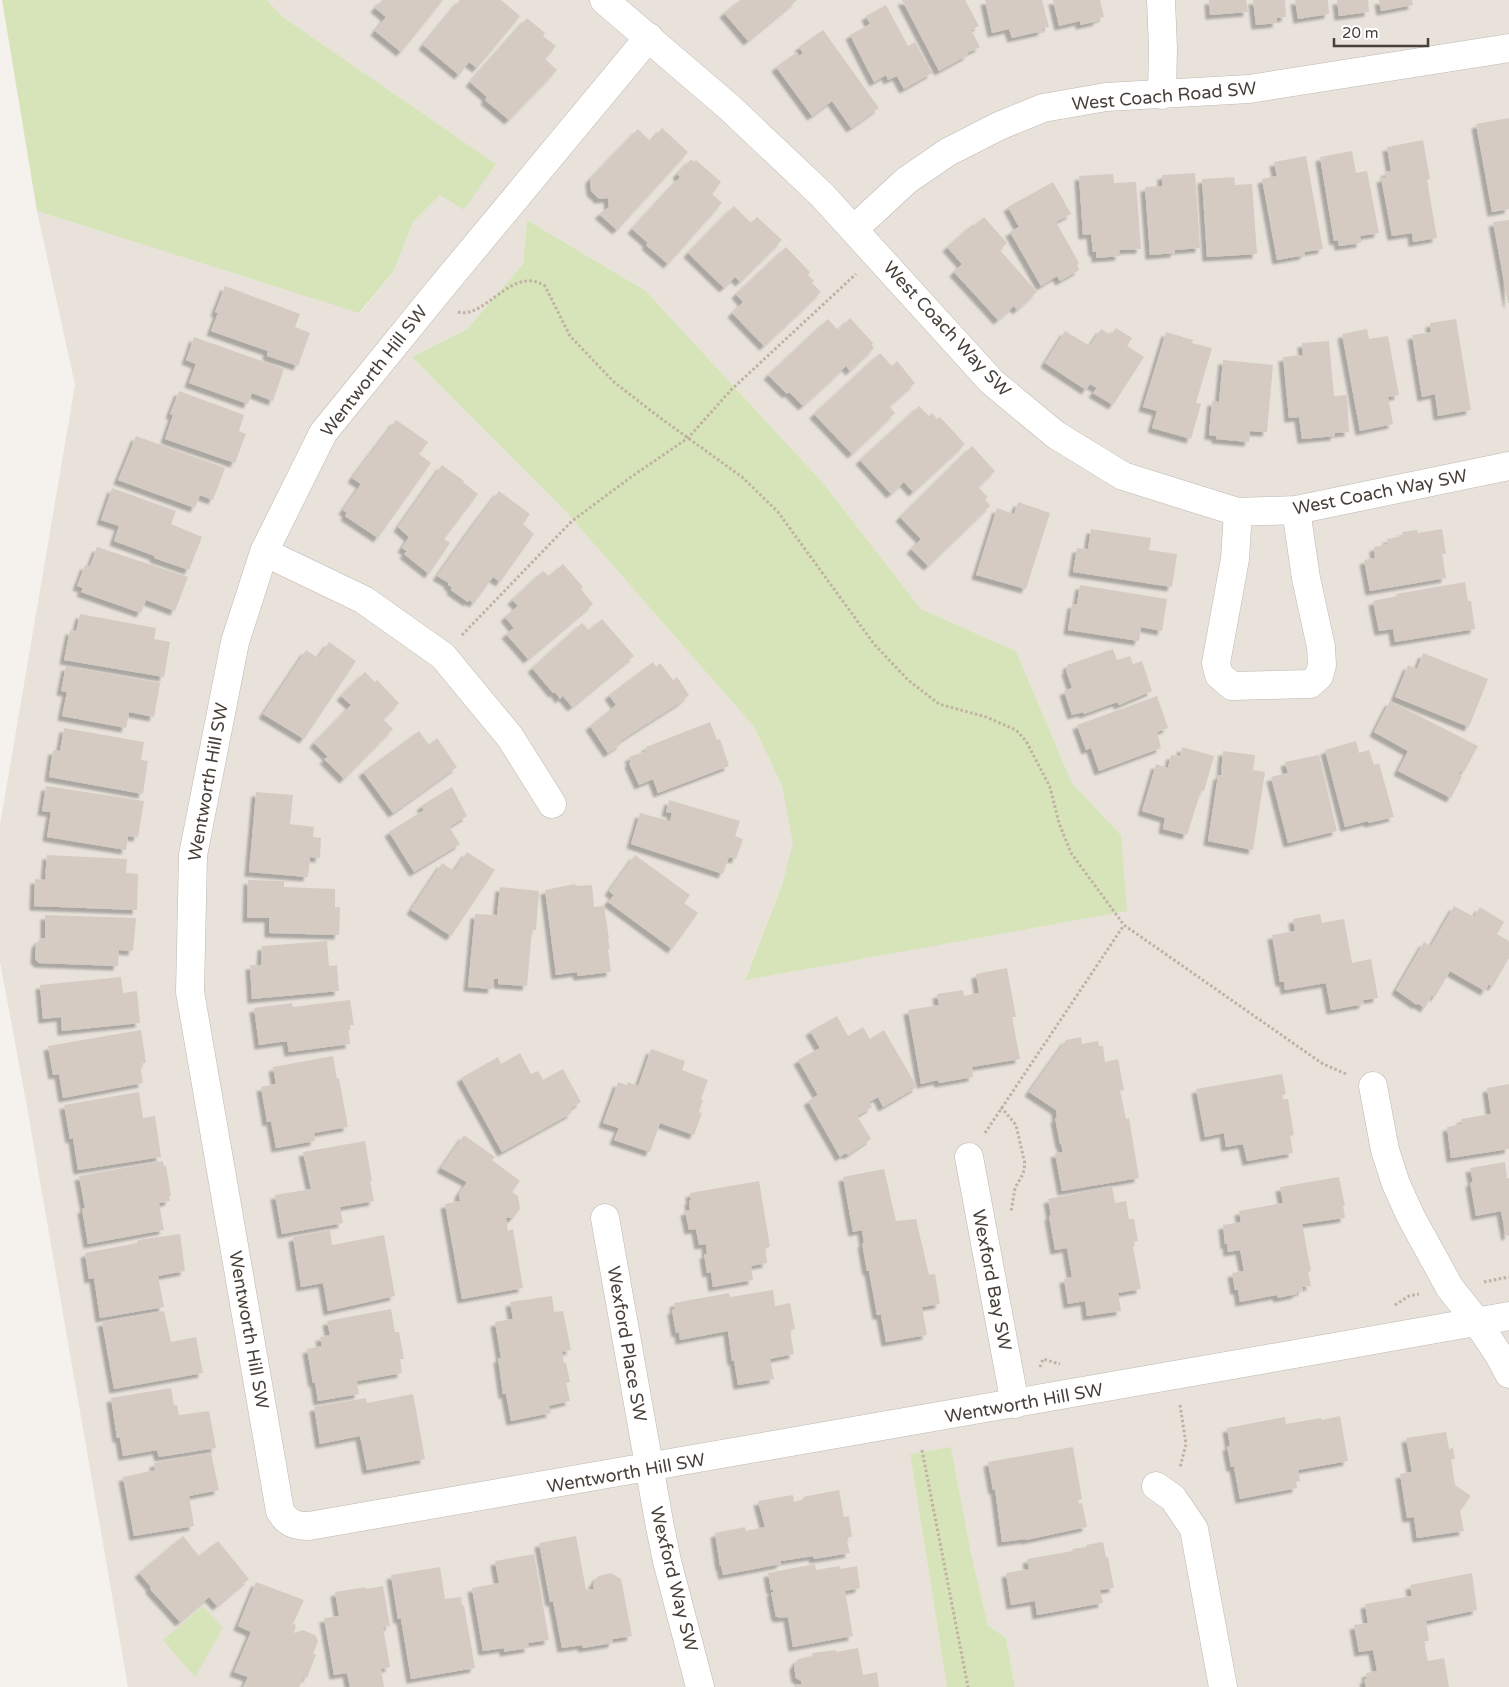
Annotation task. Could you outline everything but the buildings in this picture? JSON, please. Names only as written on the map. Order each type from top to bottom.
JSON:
[{"type":"street","name":"West Coach Way SW","points":[[604,0],[728,107],[822,195],[992,382],[1056,435],[1123,476],[1238,512],[1296,510],[1509,466]]},
{"type":"street","points":[[1161,0],[1162,95]]},
{"type":"street","name":"Wentworth Hill SW","points":[[649,38],[323,433],[264,552],[234,642],[193,855],[190,992],[280,1511],[285,1519],[292,1524],[309,1526],[648,1470],[1509,1316]]},
{"type":"street","name":"West Coach Road SW","points":[[854,229],[907,180],[948,152],[999,126],[1044,108],[1106,97],[1249,89],[1509,48]]},
{"type":"street","points":[[1238,512],[1235,559],[1216,663],[1219,675],[1232,686],[1310,684],[1319,676],[1322,665],[1321,648],[1307,586],[1296,510]]},
{"type":"street","points":[[264,552],[364,600],[443,656],[510,737],[552,804]]},
{"type":"street","points":[[1373,1086],[1385,1150],[1396,1184],[1411,1216],[1450,1288],[1477,1322],[1509,1374]]},
{"type":"street","name":"Wexford Bay SW","points":[[969,1157],[1015,1404]]},
{"type":"street","name":"Wexford Place SW","points":[[605,1218],[648,1470]]},
{"type":"street","name":"Wexford Way SW","points":[[648,1470],[667,1561],[700,1687]]},
{"type":"street","points":[[1164,1492],[1194,1529],[1223,1687]]},
{"type":"path","points":[[443,656],[572,521],[688,438],[731,390],[858,272]]},
{"type":"path","points":[[452,308],[457,312],[467,314],[518,283],[533,281],[542,284],[548,290],[570,336],[614,382],[742,477],[778,512],[874,644],[908,680],[940,704],[986,717],[1016,730],[1026,741],[1050,787],[1059,823],[1071,853],[1124,925],[1323,1064],[1373,1086]]},
{"type":"path","points":[[969,1157],[1124,925]]},
{"type":"path","points":[[1001,1107],[1016,1125],[1025,1164],[1023,1174],[1015,1188],[1011,1215]]},
{"type":"path","points":[[1038,1354],[1043,1358]]},
{"type":"path","points":[[1164,1492],[1186,1444],[1175,1377]]},
{"type":"path","points":[[919,1422],[927,1479],[968,1687]]},
{"type":"shaded area","points":[[267,0],[1509,0],[1509,1687],[1015,1687],[1006,1638],[988,1625],[971,1553],[951,1448],[910,1454],[947,1687],[128,1687],[0,962],[0,825],[75,385],[37,211],[360,313],[394,271],[413,222],[440,195],[496,164],[283,17]],"holes":[[[527,220],[646,291],[823,483],[921,609],[1016,651],[1072,783],[1121,835],[745,979],[782,885],[794,843],[782,786],[754,727],[565,511],[412,357],[467,329],[523,264]]]},
{"type":"green space","points":[[2,0],[267,0],[283,17],[496,164],[464,210],[440,195],[413,222],[394,271],[359,313],[37,211]]},
{"type":"green space","points":[[527,220],[646,291],[823,483],[921,609],[1016,651],[1072,783],[1121,835],[1127,911],[745,980],[782,885],[793,843],[782,786],[754,727],[565,511],[412,357],[467,329],[523,264]]},
{"type":"green space","points":[[951,1447],[971,1553],[988,1625],[1006,1638],[1015,1687],[947,1687],[910,1454]]},
{"type":"green space","points":[[203,1606],[223,1628],[195,1677],[163,1640]]}]
